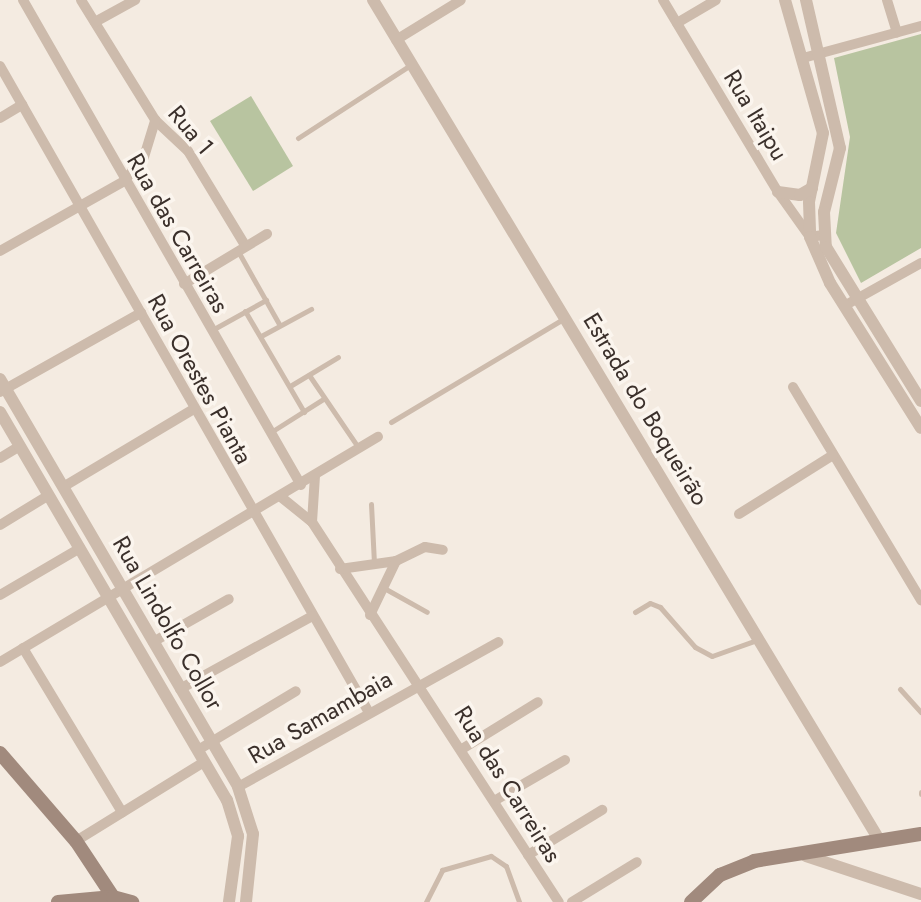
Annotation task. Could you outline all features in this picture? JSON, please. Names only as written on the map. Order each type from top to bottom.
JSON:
[{"type":"main road","points":[[0,753],[76,841],[113,897]]},
{"type":"main road","points":[[691,902],[720,875],[754,861],[806,856],[921,834]]},
{"type":"main road","points":[[58,902],[113,897],[132,902]]},
{"type":"street","name":"Rua das Carreiras","points":[[23,0],[301,485]]},
{"type":"street","name":"Rua 1","points":[[81,0],[155,120],[188,151],[241,249]]},
{"type":"street","points":[[95,22],[135,0]]},
{"type":"street","name":"Estrada do Boqueirão","points":[[373,0],[880,841]]},
{"type":"street","points":[[396,40],[461,0]]},
{"type":"street","name":"Rua Itaipu","points":[[663,0],[778,192],[817,236]]},
{"type":"street","points":[[677,23],[716,0]]},
{"type":"street","points":[[778,192],[811,193],[823,133],[785,0]]},
{"type":"street","points":[[806,0],[822,53],[840,148],[817,236]]},
{"type":"street","points":[[887,0],[897,32]]},
{"type":"street","points":[[803,58],[921,26]]},
{"type":"street","name":"Rua Orestes Pianta","points":[[0,66],[253,515],[368,711]]},
{"type":"street","points":[[0,118],[22,105]]},
{"type":"street","points":[[0,251],[124,181],[144,157],[155,120]]},
{"type":"street","points":[[813,185],[817,236],[850,303],[921,428]]},
{"type":"street","points":[[184,284],[267,234]]},
{"type":"street","points":[[850,303],[921,263]]},
{"type":"street","points":[[850,303],[921,401]]},
{"type":"street","points":[[2,387],[141,313]]},
{"type":"street","name":"Rua Lindolfo Collor","points":[[2,387],[238,787],[253,834],[246,902]]},
{"type":"street","points":[[793,387],[921,600]]},
{"type":"street","points":[[63,487],[194,409]]},
{"type":"street","name":"Rua Lindolfo Collor","points":[[0,412],[201,756],[236,822],[229,902]]},
{"type":"street","points":[[0,662],[253,515],[378,437]]},
{"type":"street","points":[[0,458],[20,446]]},
{"type":"street","points":[[739,514],[833,455]]},
{"type":"street","points":[[312,522],[315,476]]},
{"type":"street","points":[[0,525],[49,495]]},
{"type":"street","name":"Rua das Carreiras","points":[[281,497],[312,522],[370,615],[422,683],[559,902]]},
{"type":"street","points":[[340,569],[396,561],[425,547],[443,550]]},
{"type":"street","points":[[0,595],[80,548]]},
{"type":"street","points":[[370,615],[396,561]]},
{"type":"street","points":[[153,642],[229,599]]},
{"type":"street","points":[[180,689],[312,616]]},
{"type":"street","name":"Rua Samambaia","points":[[238,787],[368,711],[498,642]]},
{"type":"street","points":[[23,648],[122,812]]},
{"type":"street","points":[[76,841],[201,756],[211,740],[296,691]]},
{"type":"street","points":[[462,749],[538,702]]},
{"type":"street","points":[[494,801],[565,760]]},
{"type":"street","points":[[528,855],[602,810]]},
{"type":"street","points":[[806,856],[921,894]]},
{"type":"street","points":[[572,902],[637,862]]},
{"type":"lane","points":[[298,138],[410,65]]},
{"type":"lane","points":[[241,249],[279,324]]},
{"type":"lane","points":[[211,330],[266,300]]},
{"type":"lane","points":[[261,336],[311,309]]},
{"type":"lane","points":[[245,311],[304,412]]},
{"type":"lane","points":[[391,422],[566,317]]},
{"type":"lane","points":[[290,386],[338,357]]},
{"type":"lane","points":[[309,375],[361,450]]},
{"type":"lane","points":[[270,432],[323,399]]},
{"type":"lane","points":[[371,504],[374,564]]},
{"type":"lane","points":[[383,588],[427,612]]},
{"type":"lane","points":[[635,612],[650,603],[660,607],[695,647],[712,656],[758,640]]},
{"type":"lane","points":[[900,689],[921,712]]},
{"type":"lane","points":[[426,902],[442,870],[491,856],[506,866],[519,902]]},
{"type":"green space","points":[[921,34],[921,248],[861,283],[836,233],[850,137],[834,58]]},
{"type":"green space","points":[[251,96],[293,166],[253,191],[210,121]]}]
